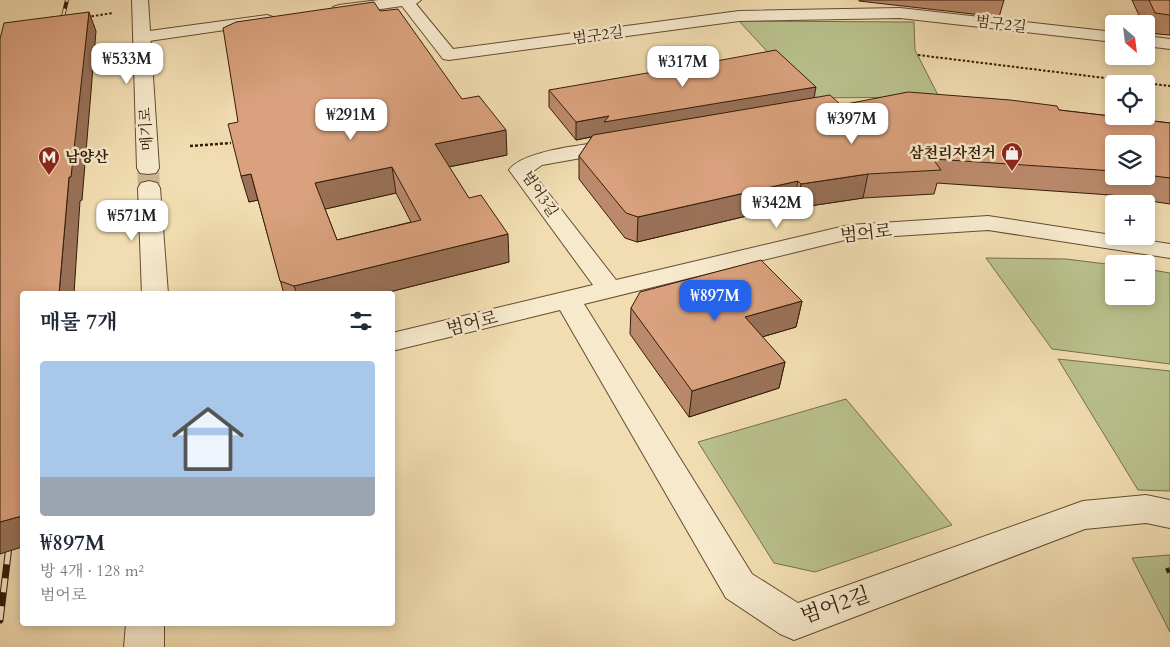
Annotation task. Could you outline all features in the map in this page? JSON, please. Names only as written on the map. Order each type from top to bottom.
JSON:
[{"type":"street","points":[[328,12],[409,0]]},
{"type":"street","name":"범구2길","points":[[409,0],[449,55],[739,16],[900,13],[1105,36]]},
{"type":"street","name":"메기로","points":[[140,5],[155,291]]},
{"type":"street","points":[[142,37],[279,18]]},
{"type":"street","points":[[1155,42],[1170,44]]},
{"type":"street","name":"범어3길","points":[[610,290],[520,170],[536,160],[634,143]]},
{"type":"street","name":"범어로","points":[[395,341],[849,232],[988,223],[1170,251]]},
{"type":"street","name":"범어2길","points":[[568,300],[740,586],[794,622],[1083,515],[1146,509],[1170,514]]},
{"type":"street","points":[[144,647],[145,626]]},
{"type":"path","points":[[82,18],[140,5]]},
{"type":"path","points":[[918,55],[1170,86]]},
{"type":"path","points":[[190,146],[231,143]]},
{"type":"path","points":[[1166,568],[1170,575]]},
{"type":"green space","points":[[739,21],[914,22],[915,50],[939,97],[810,98]]},
{"type":"green space","points":[[986,258],[1066,259],[1105,264],[1105,305],[1155,305],[1155,270],[1170,273],[1170,364],[1052,349]]},
{"type":"green space","points":[[1058,359],[1170,371],[1170,491],[1138,490]]},
{"type":"green space","points":[[846,399],[952,525],[815,572],[774,563],[698,442]]},
{"type":"green space","points":[[1170,555],[1170,632],[1132,558]]},
{"type":"building","points":[[1149,0],[1170,0],[1170,15],[1155,13]]},
{"type":"building","points":[[374,2],[380,11],[398,9],[462,99],[479,96],[506,130],[435,144],[469,198],[481,195],[508,234],[294,286],[280,281],[251,174],[241,176],[228,124],[238,122],[223,28],[236,22]],"holes":[[[392,167],[421,220],[337,240],[315,183]]]},
{"type":"building","points":[[89,12],[71,177],[69,177],[59,291],[20,291],[20,517],[0,522],[0,39],[4,23]]},
{"type":"building","points":[[776,50],[816,87],[604,122],[609,116],[576,122],[549,90],[711,62]]},
{"type":"building","points":[[908,92],[1010,100],[1057,106],[1059,110],[1105,115],[1105,125],[1155,125],[1155,121],[1170,123],[1170,178],[1155,176],[1155,135],[1105,135],[1105,170],[933,159],[941,170],[868,174],[801,184],[798,181],[638,217],[626,213],[579,156],[593,135],[830,95],[841,105]]},
{"type":"building","points":[[761,260],[802,301],[745,317],[785,362],[692,391],[631,308],[640,292]]},
{"type":"tunnel","points":[[148,168],[149,188]]},
{"type":"railway","points":[[60,29],[67,0]]},
{"type":"railway","points":[[0,620],[10,538]]},
{"type":"place","name":"삼천리자전거","points":[[1012,172]]},
{"type":"place","name":"남양산","points":[[49,176]]}]
